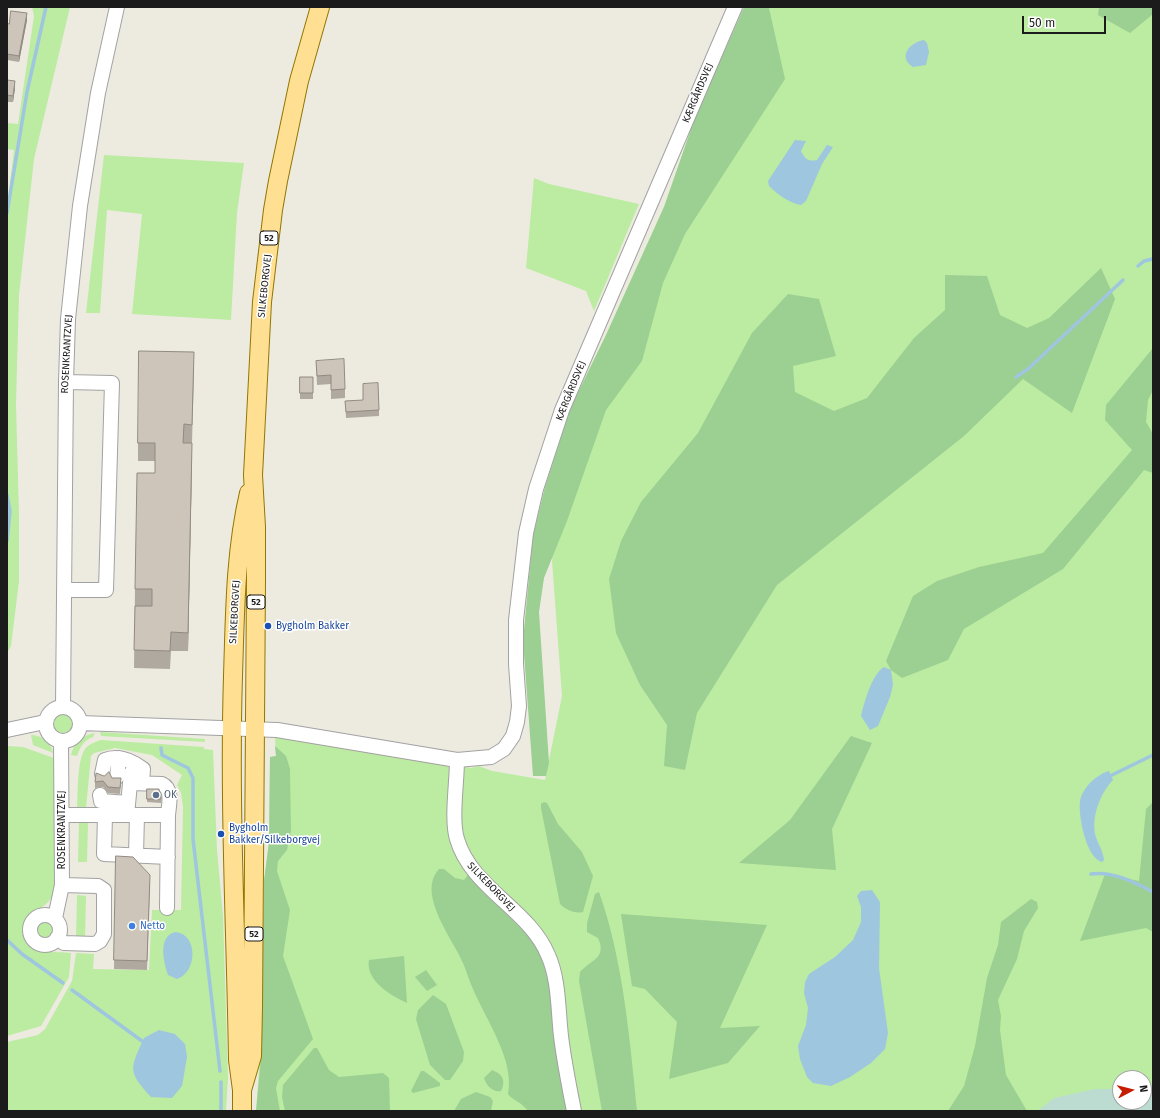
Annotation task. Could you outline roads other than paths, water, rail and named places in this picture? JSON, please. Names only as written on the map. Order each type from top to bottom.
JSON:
[{"type":"main road","name":"SILKEBORGVEJ","points":[[242,1090],[252,1056],[256,527],[253,475],[262,302],[272,210],[299,81],[320,7]]},
{"type":"main road","name":"SILKEBORGVEJ","points":[[242,1111],[242,1090],[238,1060],[231,727],[235,599],[242,524],[253,475]]},
{"type":"street","name":"ROSENKRANTZVEJ","points":[[63,706],[68,319],[80,206],[98,93],[117,7]]},
{"type":"street","name":"KÆRGÅRDSVEJ","points":[[457,760],[491,757],[504,749],[513,736],[518,722],[519,706],[516,657],[516,620],[520,575],[526,533],[547,455],[562,410],[735,7]]},
{"type":"street","points":[[64,590],[106,590],[112,383],[66,382]]},
{"type":"street","points":[[63,706],[75,711],[80,723],[79,730],[75,736],[68,740],[61,741],[49,735],[45,722],[51,710],[63,706]]},
{"type":"street","points":[[7,730],[45,722]]},
{"type":"street","points":[[80,723],[169,727],[231,727],[277,730],[457,760]]},
{"type":"street","name":"ROSENKRANTZVEJ","points":[[57,938],[60,929],[55,918],[62,885],[61,741]]},
{"type":"street","points":[[102,774],[105,760],[113,757],[143,769],[125,806],[136,856]]},
{"type":"street","name":"SILKEBORGVEJ","points":[[457,760],[455,813],[457,838],[465,860],[528,925],[541,940],[549,956],[554,979],[562,1046],[574,1111]]},
{"type":"street","points":[[117,777],[126,761]]},
{"type":"street","points":[[136,783],[162,784],[168,788],[167,908]]},
{"type":"street","points":[[100,795],[101,801],[168,815]]},
{"type":"street","points":[[62,815],[104,815],[125,806]]},
{"type":"street","points":[[104,815],[104,854],[168,857]]},
{"type":"street","points":[[55,918],[49,915],[37,917],[32,921],[30,934],[33,939],[44,945],[50,944],[57,938],[64,943],[95,944],[100,941],[104,934],[104,890],[98,886],[62,885]]},
{"type":"waterway","points":[[7,213],[27,92],[46,7]]},
{"type":"waterway","points":[[1138,266],[1144,261],[1153,259]]},
{"type":"waterway","points":[[1016,377],[1028,369],[1123,280]]},
{"type":"waterway","points":[[7,495],[10,511],[7,541]]},
{"type":"waterway","points":[[161,748],[162,755],[188,768],[193,778],[193,839],[220,1071]]},
{"type":"waterway","points":[[1112,775],[1153,755]]},
{"type":"waterway","points":[[1091,874],[1107,874],[1123,878],[1153,892]]},
{"type":"waterway","points":[[7,940],[22,954],[63,983]]},
{"type":"waterway","points":[[72,990],[142,1041]]},
{"type":"waterway","points":[[221,1082],[221,1111]]},
{"type":"place","name":"Bygholm Bakker","points":[[268,626]]},
{"type":"place","name":"OK","points":[[156,795]]},
{"type":"place","name":"Bygholm Bakker/Silkeborgvej","points":[[221,834]]},
{"type":"place","name":"Netto","points":[[132,926]]}]
